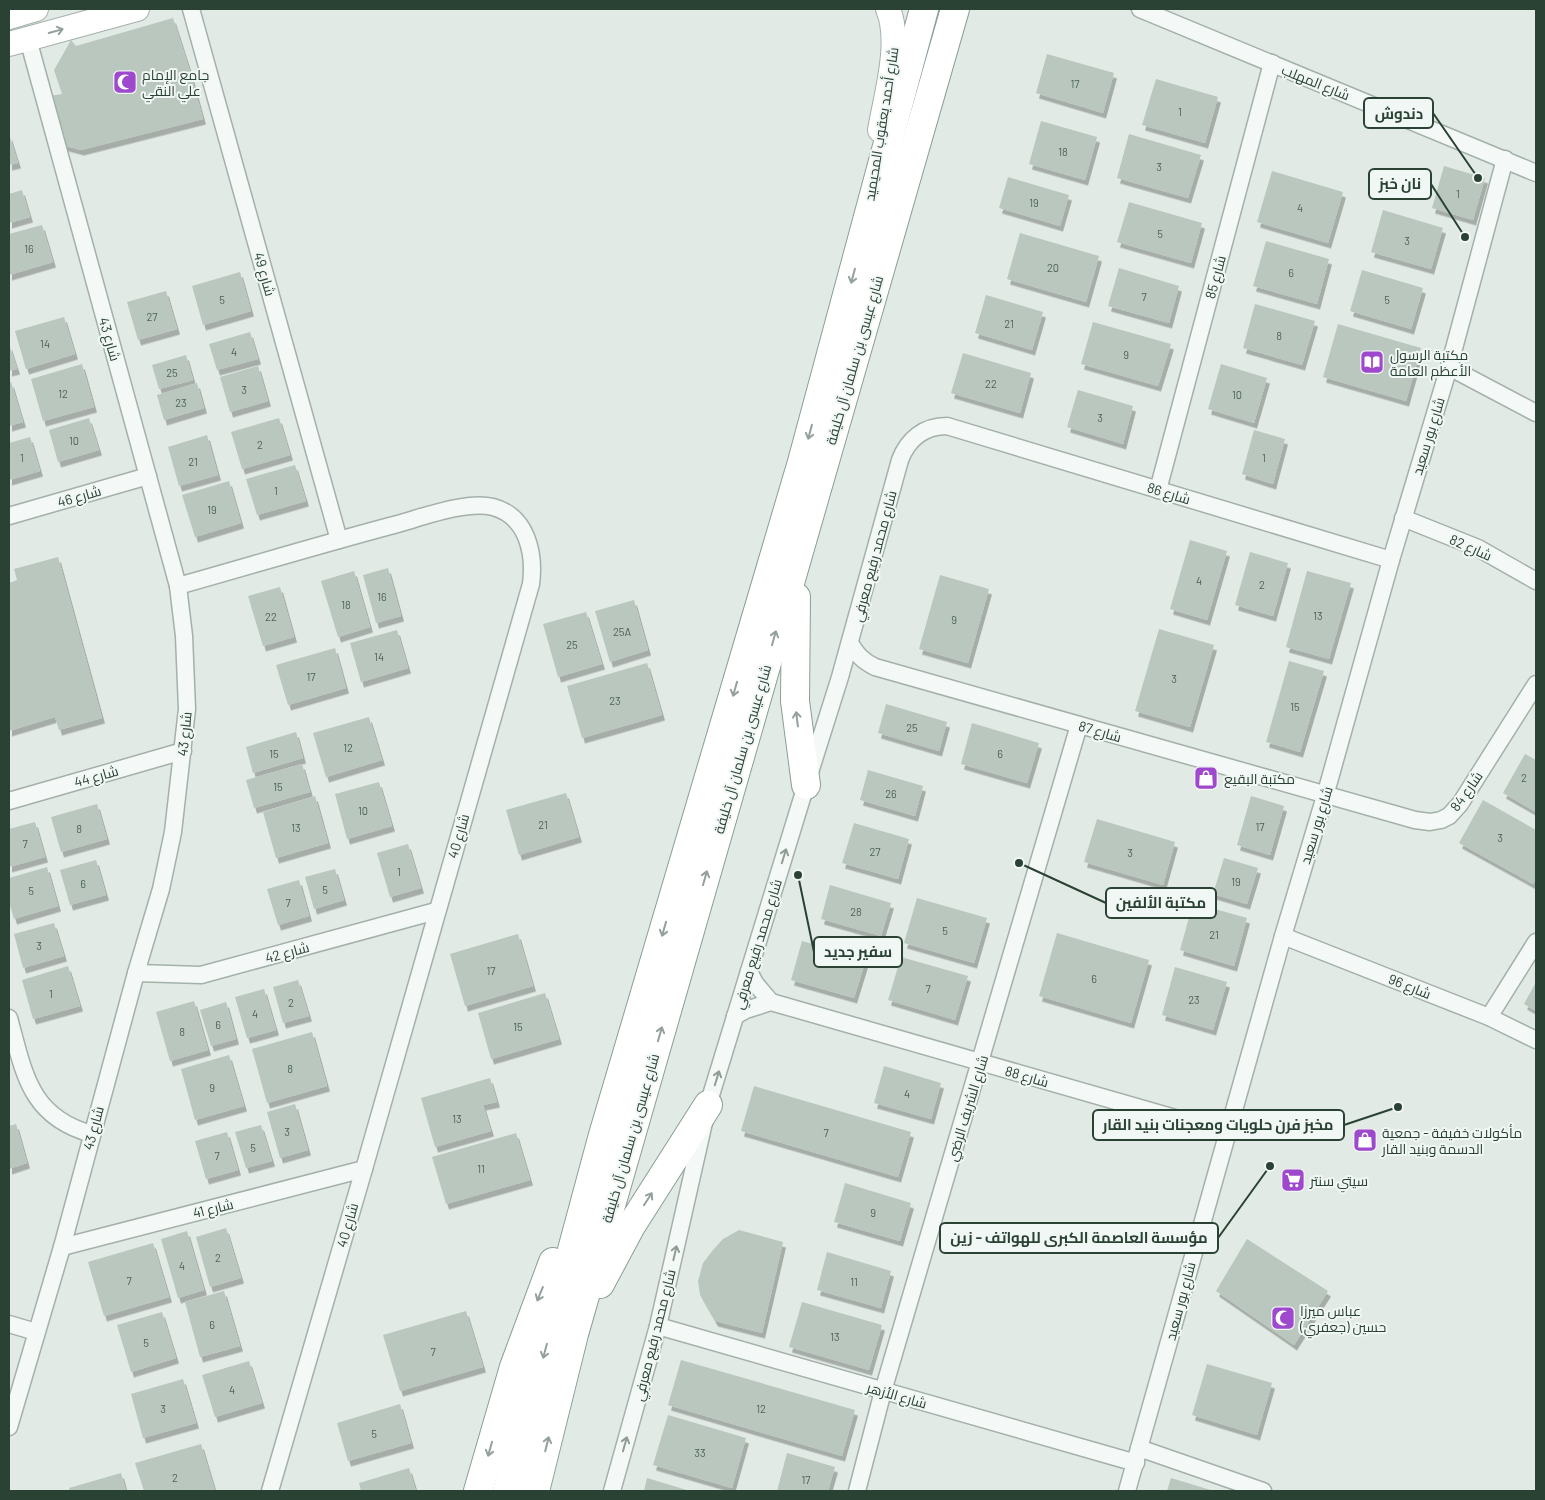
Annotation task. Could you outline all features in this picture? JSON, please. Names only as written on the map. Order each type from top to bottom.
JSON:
[{"type":"highway","name":"شارع عيسى بن سلمان آل خليفة","points":[[507,1491],[603,1135],[799,472],[924,9]]},
{"type":"highway","name":"شارع عيسى بن سلمان آل خليفة","points":[[535,1491],[574,1334],[955,9]]},
{"type":"highway","points":[[796,562],[795,701],[806,785]]},
{"type":"highway","points":[[574,1334],[631,1226],[708,1105]]},
{"type":"highway","points":[[478,1491],[514,1367],[535,1306],[603,1135]]},
{"type":"street","points":[[9,17],[36,9]]},
{"type":"street","points":[[19,41],[133,9]]},
{"type":"street","name":"شارع 49","points":[[190,9],[339,540]]},
{"type":"street","name":"شارع أحمد يعقوب المحيميد","points":[[862,240],[894,52],[894,32],[888,9]]},
{"type":"street","name":"شارع المهلب","points":[[1148,10],[1272,64],[1536,173]]},
{"type":"street","name":"شارع 43","points":[[9,1427],[62,1247],[136,973],[161,889],[173,832],[187,709],[184,636],[178,586],[148,476],[19,41]]},
{"type":"street","name":"شارع 85","points":[[1158,490],[1272,64]]},
{"type":"street","name":"شارع بور سعيد","points":[[1127,1491],[1283,936],[1325,796],[1403,518],[1449,367],[1505,159]]},
{"type":"street","points":[[1449,367],[1536,413]]},
{"type":"street","name":"شارع 86","points":[[947,426],[1391,560]]},
{"type":"street","name":"شارع محمد رفيع معرفي","points":[[612,1491],[658,1326],[708,1105],[850,644],[904,451],[911,440],[920,434],[936,427],[947,426]]},
{"type":"street","name":"شارع 46","points":[[9,516],[148,476]]},
{"type":"street","name":"شارع 40","points":[[178,586],[339,540],[476,504],[493,507],[509,514],[521,527],[528,543],[532,564],[531,584],[270,1491]]},
{"type":"street","name":"شارع 82","points":[[1403,518],[1478,548],[1536,582]]},
{"type":"street","name":"شارع 87","points":[[850,644],[865,662],[875,667],[1325,796]]},
{"type":"street","name":"شارع 87","points":[[840,677],[857,670],[875,667]]},
{"type":"street","name":"شارع 84","points":[[1325,796],[1415,820],[1430,822],[1445,818],[1460,804],[1536,684]]},
{"type":"street","name":"شارع الشريف الرضي","points":[[857,1491],[884,1391],[1079,725]]},
{"type":"street","name":"شارع 44","points":[[9,801],[183,751]]},
{"type":"street","name":"شارع 42","points":[[136,973],[201,975],[436,910]]},
{"type":"street","name":"شارع 96","points":[[1283,936],[1489,1017],[1536,1040]]},
{"type":"street","points":[[1489,1017],[1536,942]]},
{"type":"street","points":[[735,1016],[746,1010],[771,1002],[755,983],[749,972]]},
{"type":"street","name":"شارع 88","points":[[771,1002],[1227,1133]]},
{"type":"street","points":[[9,1018],[25,1076],[35,1096],[48,1110],[64,1122],[76,1129],[92,1134]]},
{"type":"street","name":"شارع 41","points":[[62,1247],[364,1169]]},
{"type":"street","points":[[9,1324],[36,1332]]},
{"type":"street","name":"شارع الأزهر","points":[[658,1326],[884,1391],[1138,1456],[1263,1491]]},
{"type":"building","name":"جامع الإمام علي النقي","points":[[173,18],[203,119],[81,150],[62,145],[49,96],[62,94],[54,70],[71,40],[76,46]]},
{"type":"building","points":[[1047,54],[1114,73],[1103,113],[1036,93]]},
{"type":"building","points":[[1156,79],[1218,97],[1205,143],[1142,125]]},
{"type":"building","points":[[1041,121],[1097,137],[1085,180],[1029,164]]},
{"type":"building","points":[[9,134],[18,163],[9,165]]},
{"type":"building","points":[[1129,134],[1201,155],[1188,198],[1117,178]]},
{"type":"building","points":[[1444,166],[1485,178],[1473,220],[1432,208]]},
{"type":"building","points":[[1272,171],[1343,192],[1328,243],[1257,222]]},
{"type":"building","points":[[1008,177],[1069,195],[1060,226],[999,208]]},
{"type":"building","points":[[22,190],[30,217],[9,223],[9,194]]},
{"type":"building","points":[[1129,202],[1202,223],[1191,263],[1117,242]]},
{"type":"building","points":[[1383,210],[1443,228],[1431,269],[1371,252]]},
{"type":"building","points":[[42,225],[53,262],[9,275],[9,234]]},
{"type":"building","points":[[1020,233],[1099,256],[1086,302],[1007,279]]},
{"type":"building","points":[[1266,241],[1329,259],[1317,304],[1253,286]]},
{"type":"building","points":[[1119,268],[1179,286],[1169,323],[1108,306]]},
{"type":"building","points":[[1362,270],[1423,288],[1411,329],[1350,311]]},
{"type":"building","points":[[240,272],[251,311],[203,325],[192,286]]},
{"type":"building","points":[[166,291],[177,329],[138,340],[127,302]]},
{"type":"building","points":[[986,295],[1043,312],[1032,350],[975,333]]},
{"type":"building","points":[[1255,304],[1315,321],[1302,365],[1243,348]]},
{"type":"building","points":[[64,317],[75,354],[26,369],[15,331]]},
{"type":"building","points":[[1093,322],[1171,344],[1158,386],[1081,364]]},
{"type":"building","name":"مكتبة الرسول الأعظم العامة","points":[[1338,324],[1421,348],[1406,401],[1323,377]]},
{"type":"building","points":[[250,332],[258,359],[217,370],[209,344]]},
{"type":"building","points":[[9,344],[17,369],[9,371]]},
{"type":"building","points":[[963,353],[1031,373],[1020,413],[951,393]]},
{"type":"building","points":[[186,355],[193,380],[159,389],[152,365]]},
{"type":"building","points":[[82,364],[94,407],[43,421],[31,379]]},
{"type":"building","points":[[1221,364],[1267,378],[1254,423],[1208,409]]},
{"type":"building","points":[[258,366],[268,401],[230,412],[220,377]]},
{"type":"building","points":[[11,382],[23,422],[9,426],[9,383]]},
{"type":"building","points":[[197,383],[204,408],[164,420],[157,395]]},
{"type":"building","points":[[1078,390],[1133,406],[1123,444],[1067,427]]},
{"type":"building","points":[[89,418],[99,450],[58,462],[49,430]]},
{"type":"building","points":[[279,418],[290,455],[242,469],[231,432]]},
{"type":"building","points":[[1254,430],[1285,439],[1273,484],[1242,474]]},
{"type":"building","points":[[207,435],[218,475],[179,486],[168,447]]},
{"type":"building","points":[[30,437],[40,471],[9,480],[9,443]]},
{"type":"building","points":[[295,465],[306,501],[257,515],[246,479]]},
{"type":"building","points":[[229,481],[241,523],[195,537],[182,495]]},
{"type":"building","points":[[1190,540],[1227,551],[1207,620],[1170,609]]},
{"type":"building","points":[[1250,552],[1288,563],[1273,616],[1235,605]]},
{"type":"building","points":[[58,557],[102,718],[59,730],[55,717],[9,731],[9,583],[17,580],[14,569]]},
{"type":"building","points":[[388,568],[401,616],[376,623],[363,575]]},
{"type":"building","points":[[354,571],[370,627],[338,637],[321,581]]},
{"type":"building","points":[[1307,571],[1351,583],[1329,659],[1286,647]]},
{"type":"building","points":[[940,575],[989,589],[968,663],[919,649]]},
{"type":"building","points":[[280,587],[294,637],[263,646],[248,596]]},
{"type":"building","points":[[634,600],[648,650],[610,662],[595,611]]},
{"type":"building","points":[[586,612],[602,664],[558,677],[543,624]]},
{"type":"building","points":[[1159,629],[1214,645],[1190,727],[1135,711]]},
{"type":"building","points":[[397,630],[408,668],[361,682],[350,643]]},
{"type":"building","points":[[335,648],[346,688],[288,705],[276,665]]},
{"type":"building","points":[[1289,661],[1324,671],[1300,752],[1266,742]]},
{"type":"building","points":[[647,663],[662,715],[582,738],[567,686]]},
{"type":"building","points":[[886,704],[947,722],[939,751],[878,733]]},
{"type":"building","points":[[369,717],[382,760],[326,777],[313,733]]},
{"type":"building","points":[[972,723],[1039,743],[1027,783],[961,764]]},
{"type":"building","points":[[296,732],[303,758],[253,773],[246,747]]},
{"type":"building","points":[[1525,754],[1536,760],[1536,812],[1503,793]]},
{"type":"building","points":[[302,764],[310,792],[254,808],[246,780]]},
{"type":"building","points":[[868,770],[923,786],[915,816],[860,800]]},
{"type":"building","points":[[379,782],[392,826],[347,839],[335,794]]},
{"type":"building","points":[[566,793],[579,837],[519,855],[506,810]]},
{"type":"building","points":[[315,796],[328,843],[276,858],[263,812]]},
{"type":"building","points":[[1251,796],[1284,806],[1270,855],[1237,845]]},
{"type":"building","points":[[1483,800],[1536,830],[1536,878],[1533,884],[1459,843]]},
{"type":"building","points":[[97,804],[107,839],[61,852],[51,817]]},
{"type":"building","points":[[1097,819],[1175,842],[1163,885],[1084,862]]},
{"type":"building","points":[[35,822],[45,857],[9,867],[9,829]]},
{"type":"building","points":[[854,823],[909,839],[898,879],[842,863]]},
{"type":"building","points":[[408,844],[421,888],[390,897],[377,853]]},
{"type":"building","points":[[1224,858],[1258,868],[1247,904],[1213,894]]},
{"type":"building","points":[[96,860],[106,895],[70,905],[60,870]]},
{"type":"building","points":[[47,867],[58,906],[14,919],[9,902],[9,878]]},
{"type":"building","points":[[335,869],[344,900],[314,909],[305,877]]},
{"type":"building","points":[[299,880],[309,916],[278,925],[267,889]]},
{"type":"building","points":[[830,885],[891,903],[881,936],[821,919]]},
{"type":"building","points":[[917,898],[987,918],[974,963],[904,943]]},
{"type":"building","points":[[1193,903],[1247,918],[1234,966],[1180,950]]},
{"type":"building","points":[[54,923],[64,956],[23,968],[14,934]]},
{"type":"building","points":[[1057,933],[1149,960],[1131,1023],[1039,996]]},
{"type":"building","points":[[518,934],[533,986],[465,1006],[450,954]]},
{"type":"building","points":[[802,941],[866,959],[854,998],[791,980]]},
{"type":"building","points":[[901,957],[968,976],[955,1020],[888,1000]]},
{"type":"building","points":[[68,966],[80,1006],[33,1019],[22,980]]},
{"type":"building","points":[[1175,967],[1227,982],[1213,1030],[1162,1015]]},
{"type":"building","points":[[298,980],[309,1016],[283,1023],[273,987]]},
{"type":"building","points":[[1536,982],[1536,1011],[1524,1004]]},
{"type":"building","points":[[264,989],[276,1030],[247,1038],[235,997]]},
{"type":"building","points":[[545,993],[559,1039],[491,1059],[478,1013]]},
{"type":"building","points":[[194,1001],[208,1050],[170,1061],[156,1012]]},
{"type":"building","points":[[226,1002],[236,1039],[211,1046],[200,1010]]},
{"type":"building","points":[[312,1032],[327,1086],[267,1103],[252,1049]]},
{"type":"building","points":[[229,1055],[244,1106],[195,1120],[181,1069]]},
{"type":"building","points":[[884,1066],[941,1083],[931,1119],[874,1103]]},
{"type":"building","points":[[490,1078],[497,1102],[483,1105],[491,1131],[435,1147],[421,1098]]},
{"type":"building","points":[[754,1086],[911,1132],[898,1177],[741,1131]]},
{"type":"building","points":[[295,1104],[308,1150],[280,1158],[267,1112]]},
{"type":"building","points":[[16,1124],[27,1163],[9,1169],[9,1126]]},
{"type":"building","points":[[261,1125],[272,1161],[246,1168],[235,1132]]},
{"type":"building","points":[[227,1132],[238,1170],[206,1179],[195,1141]]},
{"type":"building","points":[[516,1133],[530,1180],[446,1204],[432,1157]]},
{"type":"building","points":[[845,1183],[911,1203],[900,1241],[834,1222]]},
{"type":"building","points":[[226,1228],[241,1278],[210,1287],[196,1237]]},
{"type":"building","points":[[739,1230],[783,1242],[762,1333],[715,1321],[700,1295],[698,1281],[703,1263],[723,1239]]},
{"type":"building","points":[[187,1231],[204,1290],[178,1298],[161,1239]]},
{"type":"building","name":"عباس ميرزا حسين (جعفري)","points":[[1247,1239],[1328,1291],[1294,1345],[1216,1291]]},
{"type":"building","points":[[153,1243],[169,1297],[104,1316],[88,1262]]},
{"type":"building","points":[[827,1252],[891,1271],[881,1308],[817,1290]]},
{"type":"building","points":[[224,1291],[240,1346],[200,1357],[185,1302]]},
{"type":"building","points":[[802,1302],[882,1325],[869,1370],[789,1347]]},
{"type":"building","points":[[466,1311],[483,1367],[400,1391],[383,1335]]},
{"type":"building","points":[[162,1312],[176,1358],[131,1372],[117,1325]]},
{"type":"building","points":[[681,1360],[855,1410],[842,1456],[668,1405]]},
{"type":"building","points":[[249,1361],[262,1403],[215,1417],[202,1375]]},
{"type":"building","points":[[1207,1364],[1272,1383],[1257,1435],[1192,1415]]},
{"type":"building","points":[[183,1379],[196,1423],[143,1438],[131,1394]]},
{"type":"building","points":[[400,1404],[411,1443],[348,1461],[337,1423]]},
{"type":"building","points":[[668,1415],[746,1438],[732,1488],[653,1465]]},
{"type":"building","points":[[201,1444],[215,1491],[144,1491],[135,1463]]},
{"type":"building","points":[[787,1453],[835,1467],[828,1491],[777,1491]]},
{"type":"building","points":[[409,1468],[416,1491],[361,1491],[359,1483]]},
{"type":"building","points":[[121,1473],[126,1491],[70,1491],[69,1488]]},
{"type":"building","points":[[647,1478],[690,1491],[644,1491]]},
{"type":"building","points":[[1171,1478],[1214,1491],[1167,1491]]},
{"type":"place","name":"جامع الإمام علي النقي","points":[[125,82]]},
{"type":"place","name":"دندوش","points":[[1478,178]]},
{"type":"place","name":"نان خبز","points":[[1465,237]]},
{"type":"place","name":"مكتبة الرسول الأعظم العامة","points":[[1372,362]]},
{"type":"place","name":"مكتبة البقيع","points":[[1206,778]]},
{"type":"place","name":"مكتبة الألفين","points":[[1019,863]]},
{"type":"place","name":"سفير جديد","points":[[798,875]]},
{"type":"place","name":"مخبز فرن حلويات ومعجنات بنيد القار","points":[[1398,1107]]},
{"type":"place","name":"مأكولات خفيفة - جمعية الدسمة وبنيد القار","points":[[1365,1140]]},
{"type":"place","name":"مؤسسة العاصمة الكبرى للهواتف - زين","points":[[1270,1166]]},
{"type":"place","name":"سيتي سنتر","points":[[1293,1180]]},
{"type":"place","name":"عباس ميرزا حسين (جعفري)","points":[[1283,1318]]}]
